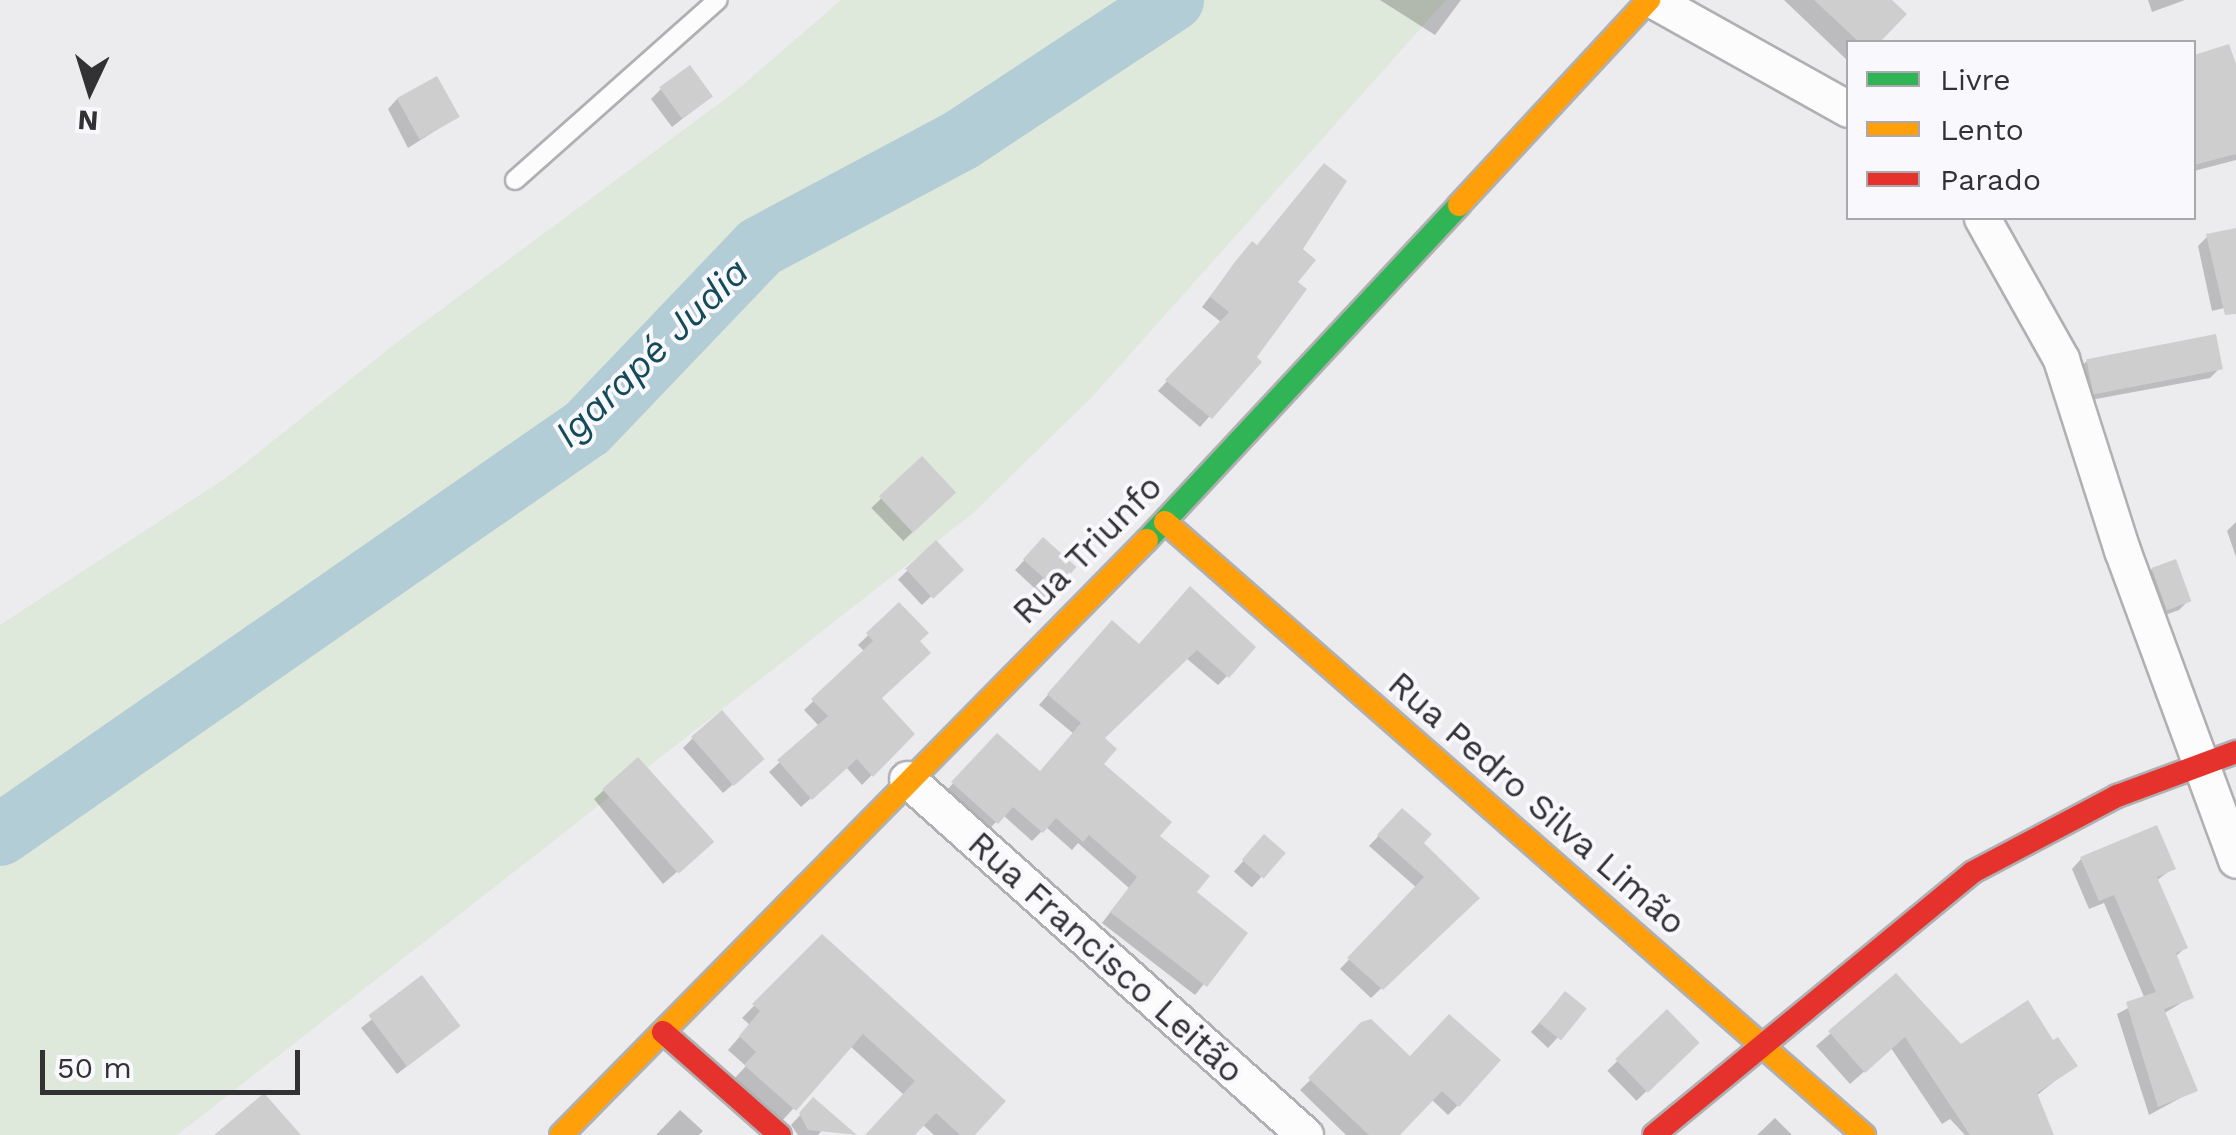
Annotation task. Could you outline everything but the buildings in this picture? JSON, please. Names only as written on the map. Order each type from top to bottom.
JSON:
[{"type":"street","points":[[1651,0],[1846,108]]},
{"type":"street","name":"Rua Triunfo","points":[[561,1135],[1164,522],[1651,0]]},
{"type":"street","points":[[1983,220],[2061,358],[2122,550],[2220,756],[2236,860]]},
{"type":"street","name":"Rua Pedro Silva Limão","points":[[1164,522],[1864,1135]]},
{"type":"street","points":[[1654,1135],[1758,1043],[1973,872],[2057,824],[2220,756]]},
{"type":"street","name":"Rua Francisco Leitão","points":[[907,779],[1305,1135]]},
{"type":"street","points":[[663,1032],[780,1135]]},
{"type":"lane","points":[[515,180],[718,0]]},
{"type":"shaded area","points":[[841,0],[1446,0],[1091,398],[972,514],[177,1135],[0,1135],[0,625],[229,476],[396,343],[732,94]]},
{"type":"waterway","name":"Igarapé Judia","points":[[0,835],[587,428],[760,247],[961,140],[1173,0]]},
{"type":"traffic: fast","points":[[1147,540],[1459,205]]},
{"type":"traffic: slow","points":[[1459,205],[1649,0]]},
{"type":"traffic: slow","points":[[1165,522],[1864,1135]]},
{"type":"traffic: slow","points":[[561,1135],[1147,540]]},
{"type":"traffic: jam","points":[[1654,1135],[1973,872],[2117,796],[2236,752]]},
{"type":"traffic: jam","points":[[663,1032],[780,1135]]}]
